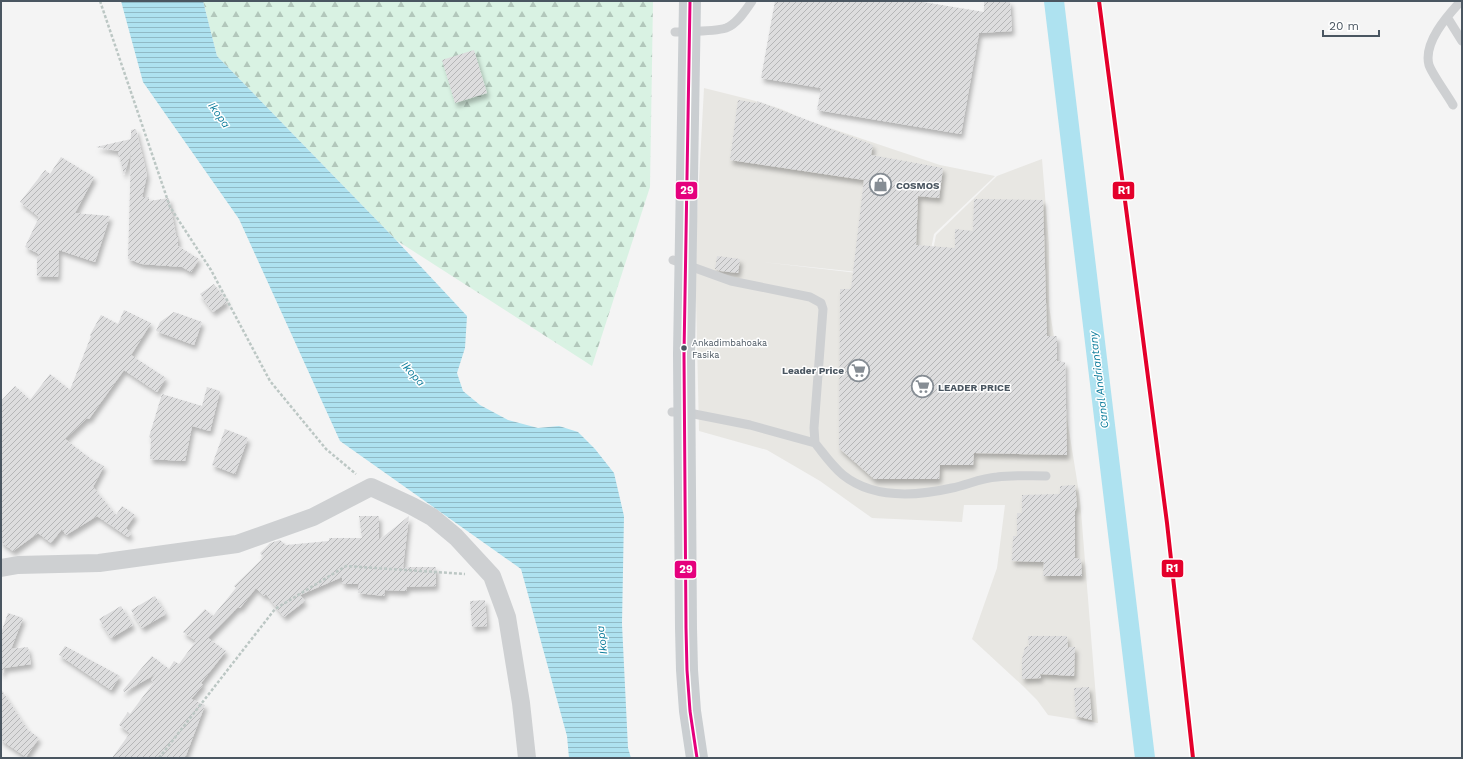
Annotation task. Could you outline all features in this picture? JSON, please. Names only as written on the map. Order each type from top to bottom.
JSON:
[{"type":"main road","points":[[676,1],[682,31],[674,625],[676,670],[684,758]]},
{"type":"main road","points":[[682,31],[690,1]]},
{"type":"main road","points":[[678,412],[687,670],[690,711],[697,758]]},
{"type":"street","points":[[1,568],[18,565],[99,563],[237,544],[313,517],[371,487],[432,516],[456,537],[492,576],[507,617],[521,702],[527,758]]},
{"type":"lane","points":[[682,31],[726,28],[747,9],[752,1]]},
{"type":"lane","points":[[1453,105],[1429,66],[1428,54],[1434,37],[1446,17],[1461,1]]},
{"type":"lane","points":[[1446,17],[1462,41]]},
{"type":"lane","points":[[679,262],[731,281],[810,297],[821,303],[823,309],[815,418],[815,443]]},
{"type":"lane","points":[[678,412],[750,425],[815,443],[830,462],[844,475],[865,488],[884,492],[920,493],[952,488],[996,477],[1046,476]]},
{"type":"path","points":[[100,1],[170,207],[211,270],[270,381],[326,449],[371,487]]},
{"type":"path","points":[[159,758],[275,609],[346,566],[492,576]]},
{"type":"shaded area","points":[[704,88],[781,109],[803,119],[940,165],[995,176],[934,234],[925,279],[761,262],[927,281],[936,235],[997,176],[1042,159],[1049,245],[1049,306],[1080,499],[1098,723],[1048,715],[1037,700],[1023,686],[972,639],[997,568],[1005,505],[964,505],[962,522],[872,518],[820,481],[767,450],[699,431],[695,254]]},
{"type":"green space","points":[[203,1],[653,1],[650,187],[592,366],[396,240],[217,56]]},
{"type":"water","name":"Ikopa","points":[[121,1],[203,1],[217,56],[396,240],[467,316],[465,348],[457,373],[463,391],[480,405],[508,420],[538,428],[559,426],[578,432],[595,449],[614,473],[624,516],[622,624],[628,748],[631,758],[569,758],[567,736],[521,569],[340,441],[239,219],[143,82]]},
{"type":"building","points":[[775,1],[917,1],[984,12],[984,2],[1010,1],[1012,31],[979,33],[961,134],[817,110],[821,88],[761,78]]},
{"type":"building","points":[[474,50],[487,93],[455,103],[442,60]]},
{"type":"building","name":"LEADER PRICE","points":[[738,100],[757,103],[757,101],[873,145],[871,155],[943,168],[939,198],[918,196],[916,245],[955,248],[955,229],[973,231],[974,199],[1043,200],[1047,336],[1057,336],[1057,361],[1065,362],[1067,455],[974,453],[973,465],[940,465],[939,479],[874,479],[839,448],[840,289],[851,289],[864,180],[730,160]]},
{"type":"building","points":[[136,129],[147,175],[142,197],[149,197],[149,201],[169,198],[176,236],[178,236],[178,246],[199,259],[191,272],[182,267],[142,264],[128,259],[131,153],[124,175],[118,151],[96,147],[131,139],[131,130]]},
{"type":"building","points":[[61,157],[94,177],[75,213],[110,216],[95,262],[59,250],[58,277],[37,276],[37,259],[39,254],[25,247],[39,217],[20,202],[45,170],[50,174]]},
{"type":"building","points":[[717,256],[740,259],[738,273],[715,269]]},
{"type":"building","points":[[214,284],[227,302],[213,312],[200,294]]},
{"type":"building","points":[[124,310],[151,323],[131,355],[166,378],[157,392],[124,370],[89,419],[87,418],[65,439],[91,459],[104,466],[93,487],[116,515],[122,506],[135,515],[126,528],[131,534],[128,537],[97,516],[66,535],[62,529],[51,543],[38,533],[13,551],[1,542],[1,401],[15,386],[30,400],[50,374],[70,390],[91,336],[90,335],[101,315],[118,324]]},
{"type":"building","points":[[174,312],[202,322],[194,345],[156,331],[160,322]]},
{"type":"building","points":[[207,387],[220,391],[210,431],[192,426],[185,461],[150,459],[151,438],[149,437],[162,394],[202,406]]},
{"type":"building","points":[[225,429],[248,438],[235,474],[212,465]]},
{"type":"building","points":[[1075,485],[1077,506],[1075,511],[1075,558],[1081,559],[1082,576],[1043,576],[1044,562],[1012,561],[1013,536],[1017,536],[1017,513],[1022,513],[1022,495],[1060,494],[1060,486]]},
{"type":"building","points":[[359,516],[379,516],[379,540],[409,516],[403,567],[436,567],[436,586],[407,587],[406,591],[385,590],[384,596],[358,593],[359,584],[342,584],[342,577],[300,595],[305,601],[284,617],[266,594],[264,596],[256,588],[240,608],[238,607],[208,638],[226,651],[201,683],[203,685],[191,699],[205,705],[185,758],[112,758],[130,733],[119,725],[128,712],[130,714],[154,682],[151,680],[156,674],[124,692],[123,690],[152,656],[169,669],[174,661],[179,664],[196,641],[183,632],[205,609],[213,616],[236,588],[234,586],[264,557],[260,553],[270,543],[280,540],[286,545],[329,541],[329,538],[362,538]]},
{"type":"building","points":[[155,596],[166,614],[142,628],[131,610]]},
{"type":"building","points":[[485,600],[487,626],[472,627],[470,601]]},
{"type":"building","points":[[121,606],[133,625],[111,638],[99,619]]},
{"type":"building","points":[[8,613],[23,618],[11,649],[28,647],[31,664],[4,668],[3,673],[1,673],[1,633]]},
{"type":"building","points":[[1028,636],[1067,636],[1068,647],[1075,647],[1074,676],[1040,674],[1041,678],[1022,679],[1022,659],[1025,647],[1029,646]]},
{"type":"building","points":[[65,646],[120,676],[111,690],[59,655]]},
{"type":"building","points":[[1089,687],[1092,720],[1076,716],[1074,688]]},
{"type":"building","points":[[1,689],[27,729],[39,738],[26,757],[1,740]]},
{"type":"waterway","name":"Canal Andriantany","points":[[1054,1],[1145,758]]},
{"type":"transit line","name":"29","points":[[690,1],[684,354],[686,628],[690,711],[697,758]]},
{"type":"transit line","name":"R1","points":[[1099,1],[1167,523],[1193,758]]},
{"type":"place","name":"COSMOS","points":[[880,185]]},
{"type":"place","name":"Ankadimbahoaka Fasika","points":[[684,348]]},
{"type":"place","name":"Leader Price","points":[[859,370]]},
{"type":"place","name":"LEADER PRICE","points":[[923,387]]}]
